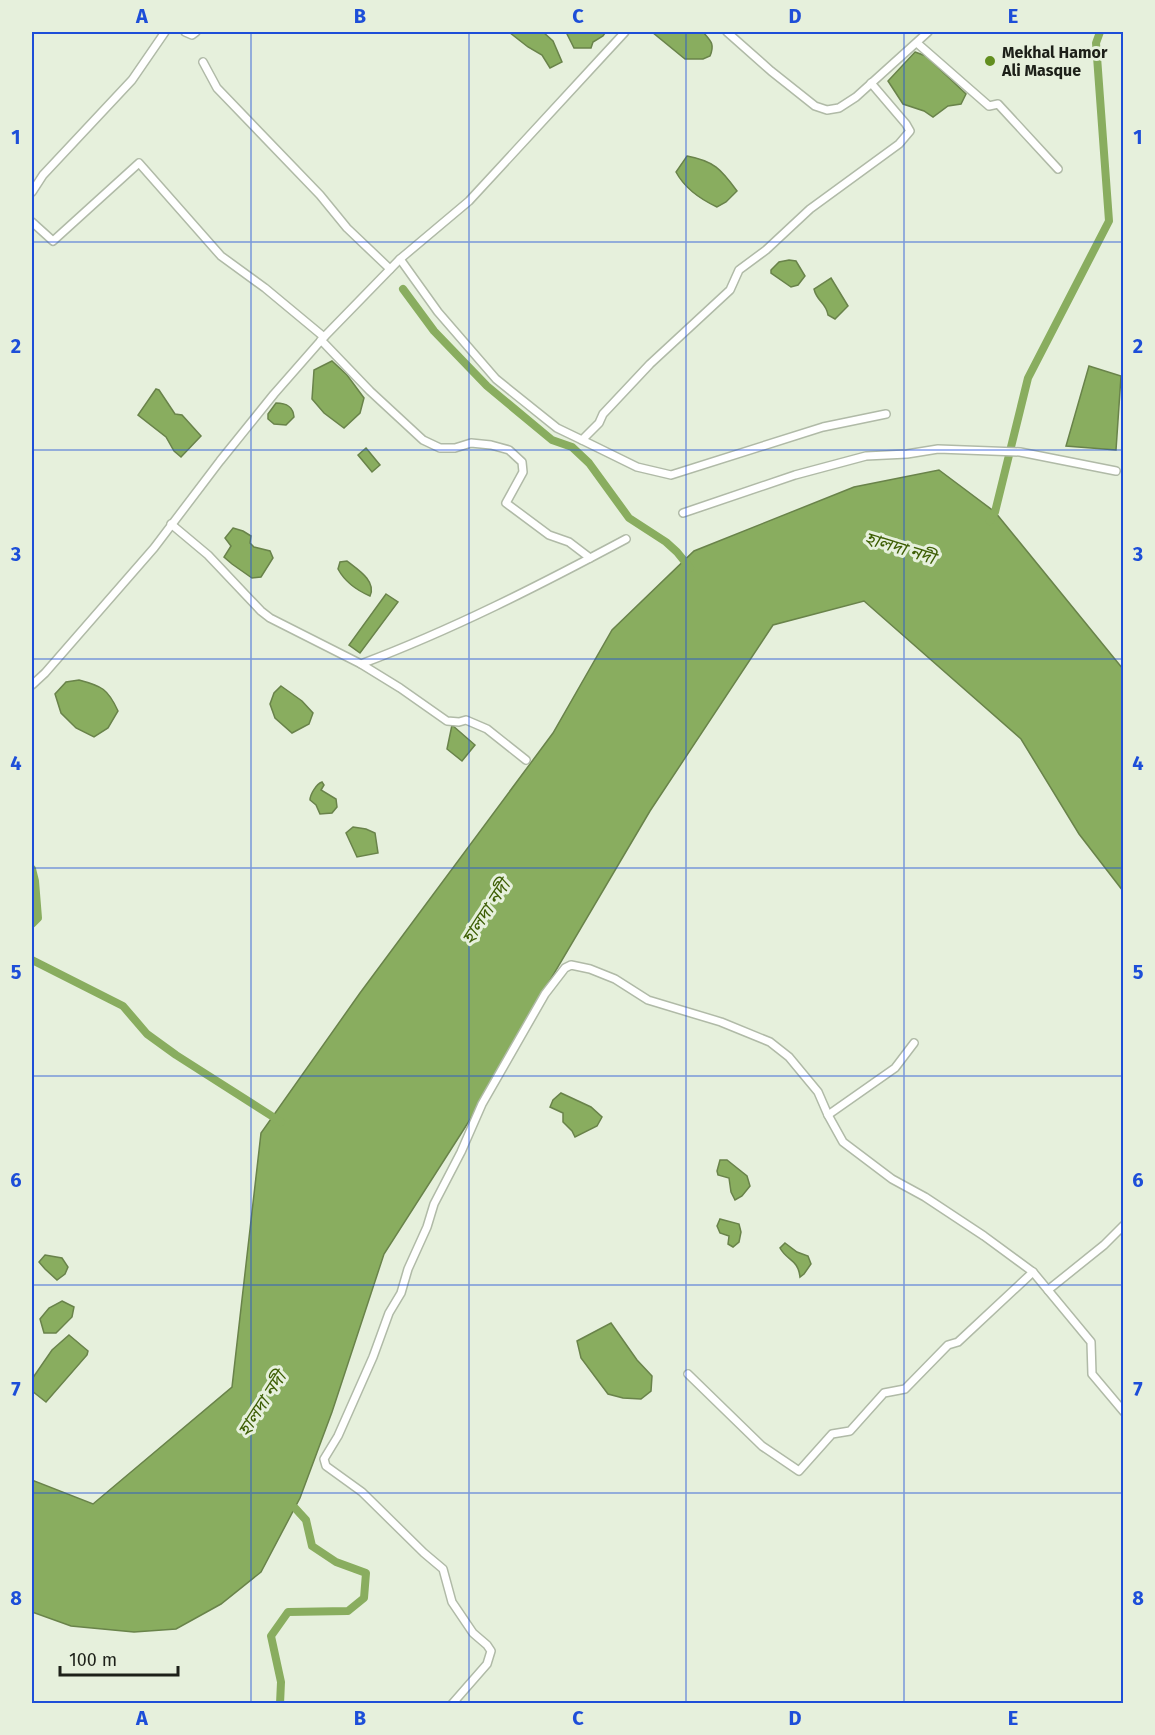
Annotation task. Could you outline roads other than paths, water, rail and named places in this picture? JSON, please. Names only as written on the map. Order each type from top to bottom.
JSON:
[{"type":"street","points":[[32,192],[43,176],[132,81],[165,32]]},
{"type":"street","points":[[185,32],[192,35],[196,32]]},
{"type":"street","points":[[32,685],[154,548],[274,394],[322,338],[400,259],[469,201],[625,32]]},
{"type":"street","points":[[727,32],[815,106],[827,110],[838,108],[856,97],[928,32]]},
{"type":"street","points":[[916,43],[989,106],[998,104],[1058,170]]},
{"type":"street","points":[[203,62],[217,88],[320,195],[347,228],[390,269]]},
{"type":"street","points":[[582,440],[650,364],[730,290],[739,270],[766,250],[810,209],[899,144],[910,131],[871,83]]},
{"type":"street","points":[[32,222],[53,242],[138,163],[221,256],[265,288],[322,338],[370,392],[423,440],[440,448],[455,448],[471,443],[509,450],[522,462],[523,472],[506,503],[549,535],[569,542],[590,558]]},
{"type":"street","points":[[400,259],[438,312],[496,379],[557,428],[637,467],[672,476],[823,427],[886,414]]},
{"type":"street","points":[[683,513],[795,475],[866,456],[907,454],[938,449],[1020,452],[1116,471]]},
{"type":"street","points":[[171,524],[208,555],[270,618],[361,664],[447,720],[459,722],[466,720],[487,729],[526,760]]},
{"type":"street","points":[[361,664],[405,648],[626,539]]},
{"type":"street","points":[[452,1704],[487,1664],[490,1651],[487,1645],[472,1633],[452,1602],[442,1569],[362,1491],[326,1466],[324,1459],[338,1436],[373,1357],[389,1313],[401,1293],[434,1204],[461,1152],[482,1104],[545,994],[565,968],[571,965],[590,969],[615,979],[648,1000],[722,1022],[770,1042],[789,1057],[818,1092],[843,1142],[892,1179],[925,1197],[1033,1272],[1091,1342],[1092,1374],[1124,1412]]},
{"type":"street","points":[[828,1115],[895,1068],[914,1043]]},
{"type":"street","points":[[1048,1290],[1104,1245],[1124,1225]]},
{"type":"street","points":[[688,1374],[762,1446],[799,1471],[832,1434],[850,1431],[884,1393],[904,1389],[948,1345],[958,1342],[1033,1272]]},
{"type":"water","points":[[509,32],[543,32],[553,41],[562,62],[550,68],[542,55]]},
{"type":"water","points":[[566,32],[605,33],[593,42],[591,48],[574,48]]},
{"type":"water","points":[[652,32],[703,32],[711,43],[710,56],[703,59],[685,59]]},
{"type":"water","points":[[915,52],[926,56],[966,94],[961,104],[948,106],[933,117],[924,111],[903,104],[888,81]]},
{"type":"water","points":[[687,156],[704,160],[716,167],[737,191],[717,207],[699,197],[684,184],[676,172]]},
{"type":"water","points":[[796,261],[805,276],[798,285],[791,287],[771,273],[779,262]]},
{"type":"water","points":[[831,278],[848,306],[835,319],[828,315],[814,289]]},
{"type":"water","points":[[332,361],[347,375],[364,398],[360,413],[344,428],[324,413],[312,399],[314,370]]},
{"type":"water","points":[[1089,366],[1121,376],[1116,450],[1066,446]]},
{"type":"water","points":[[156,389],[175,414],[182,415],[201,436],[181,457],[174,451],[166,437],[138,415]]},
{"type":"water","points":[[276,403],[286,405],[292,410],[294,417],[286,425],[274,424],[268,419],[268,414]]},
{"type":"water","points":[[366,448],[380,465],[372,472],[358,455]]},
{"type":"water","name":"হালদা নদী","points":[[939,470],[995,512],[1123,669],[1123,891],[1079,834],[1021,739],[864,601],[773,625],[650,811],[526,1021],[480,1104],[384,1254],[332,1412],[300,1498],[261,1572],[221,1604],[176,1629],[134,1632],[71,1626],[32,1612],[32,1480],[93,1504],[232,1387],[261,1133],[360,993],[553,733],[612,630],[694,551],[854,487]]},
{"type":"water","points":[[233,528],[251,536],[250,543],[254,547],[270,551],[273,558],[261,577],[252,578],[224,557],[231,546],[225,538]]},
{"type":"water","points":[[347,561],[368,580],[371,585],[370,596],[351,585],[341,574],[338,569],[340,562]]},
{"type":"water","points":[[386,594],[398,602],[360,653],[349,645]]},
{"type":"water","points":[[79,680],[93,684],[107,693],[118,711],[108,728],[94,737],[76,728],[61,713],[55,694],[66,682]]},
{"type":"water","points":[[281,686],[302,701],[313,713],[309,724],[292,733],[275,718],[270,704],[274,693]]},
{"type":"water","points":[[452,725],[475,745],[462,761],[447,749]]},
{"type":"water","points":[[322,782],[324,785],[321,790],[336,799],[337,807],[332,813],[320,814],[316,805],[310,800],[314,790]]},
{"type":"water","points":[[353,827],[375,833],[378,853],[357,857],[346,833]]},
{"type":"water","points":[[561,1093],[591,1107],[602,1117],[597,1126],[575,1137],[563,1122],[563,1113],[550,1107],[553,1100]]},
{"type":"water","points":[[720,1160],[727,1160],[747,1176],[750,1186],[742,1196],[735,1200],[729,1178],[718,1175]]},
{"type":"water","points":[[720,1219],[739,1224],[741,1232],[739,1242],[733,1247],[728,1244],[729,1236],[720,1233],[717,1226]]},
{"type":"water","points":[[785,1243],[797,1252],[808,1256],[811,1264],[800,1277],[795,1263],[780,1248]]},
{"type":"water","points":[[45,1255],[62,1258],[68,1267],[65,1274],[57,1280],[39,1262]]},
{"type":"water","points":[[62,1301],[74,1307],[72,1317],[56,1333],[44,1333],[40,1319],[49,1308]]},
{"type":"water","points":[[611,1323],[637,1360],[652,1376],[651,1391],[641,1399],[608,1394],[581,1358],[577,1341]]},
{"type":"water","points":[[69,1335],[88,1351],[87,1355],[46,1402],[32,1391],[32,1379],[52,1350]]},
{"type":"waterway","points":[[990,521],[995,512],[1028,378],[1109,221],[1096,43],[1100,32]]},
{"type":"waterway","points":[[403,289],[434,331],[487,386],[552,440],[572,447],[589,463],[629,518],[666,542],[690,568]]},
{"type":"waterway","points":[[32,869],[38,918],[32,924]]},
{"type":"waterway","points":[[32,960],[123,1006],[147,1034],[281,1122]]},
{"type":"waterway","points":[[280,1704],[281,1682],[271,1636],[288,1612],[348,1611],[364,1598],[366,1573],[336,1562],[312,1546],[306,1520],[295,1508]]},
{"type":"place","name":"Mekhal Hamor Ali Masque","points":[[990,61]]}]
